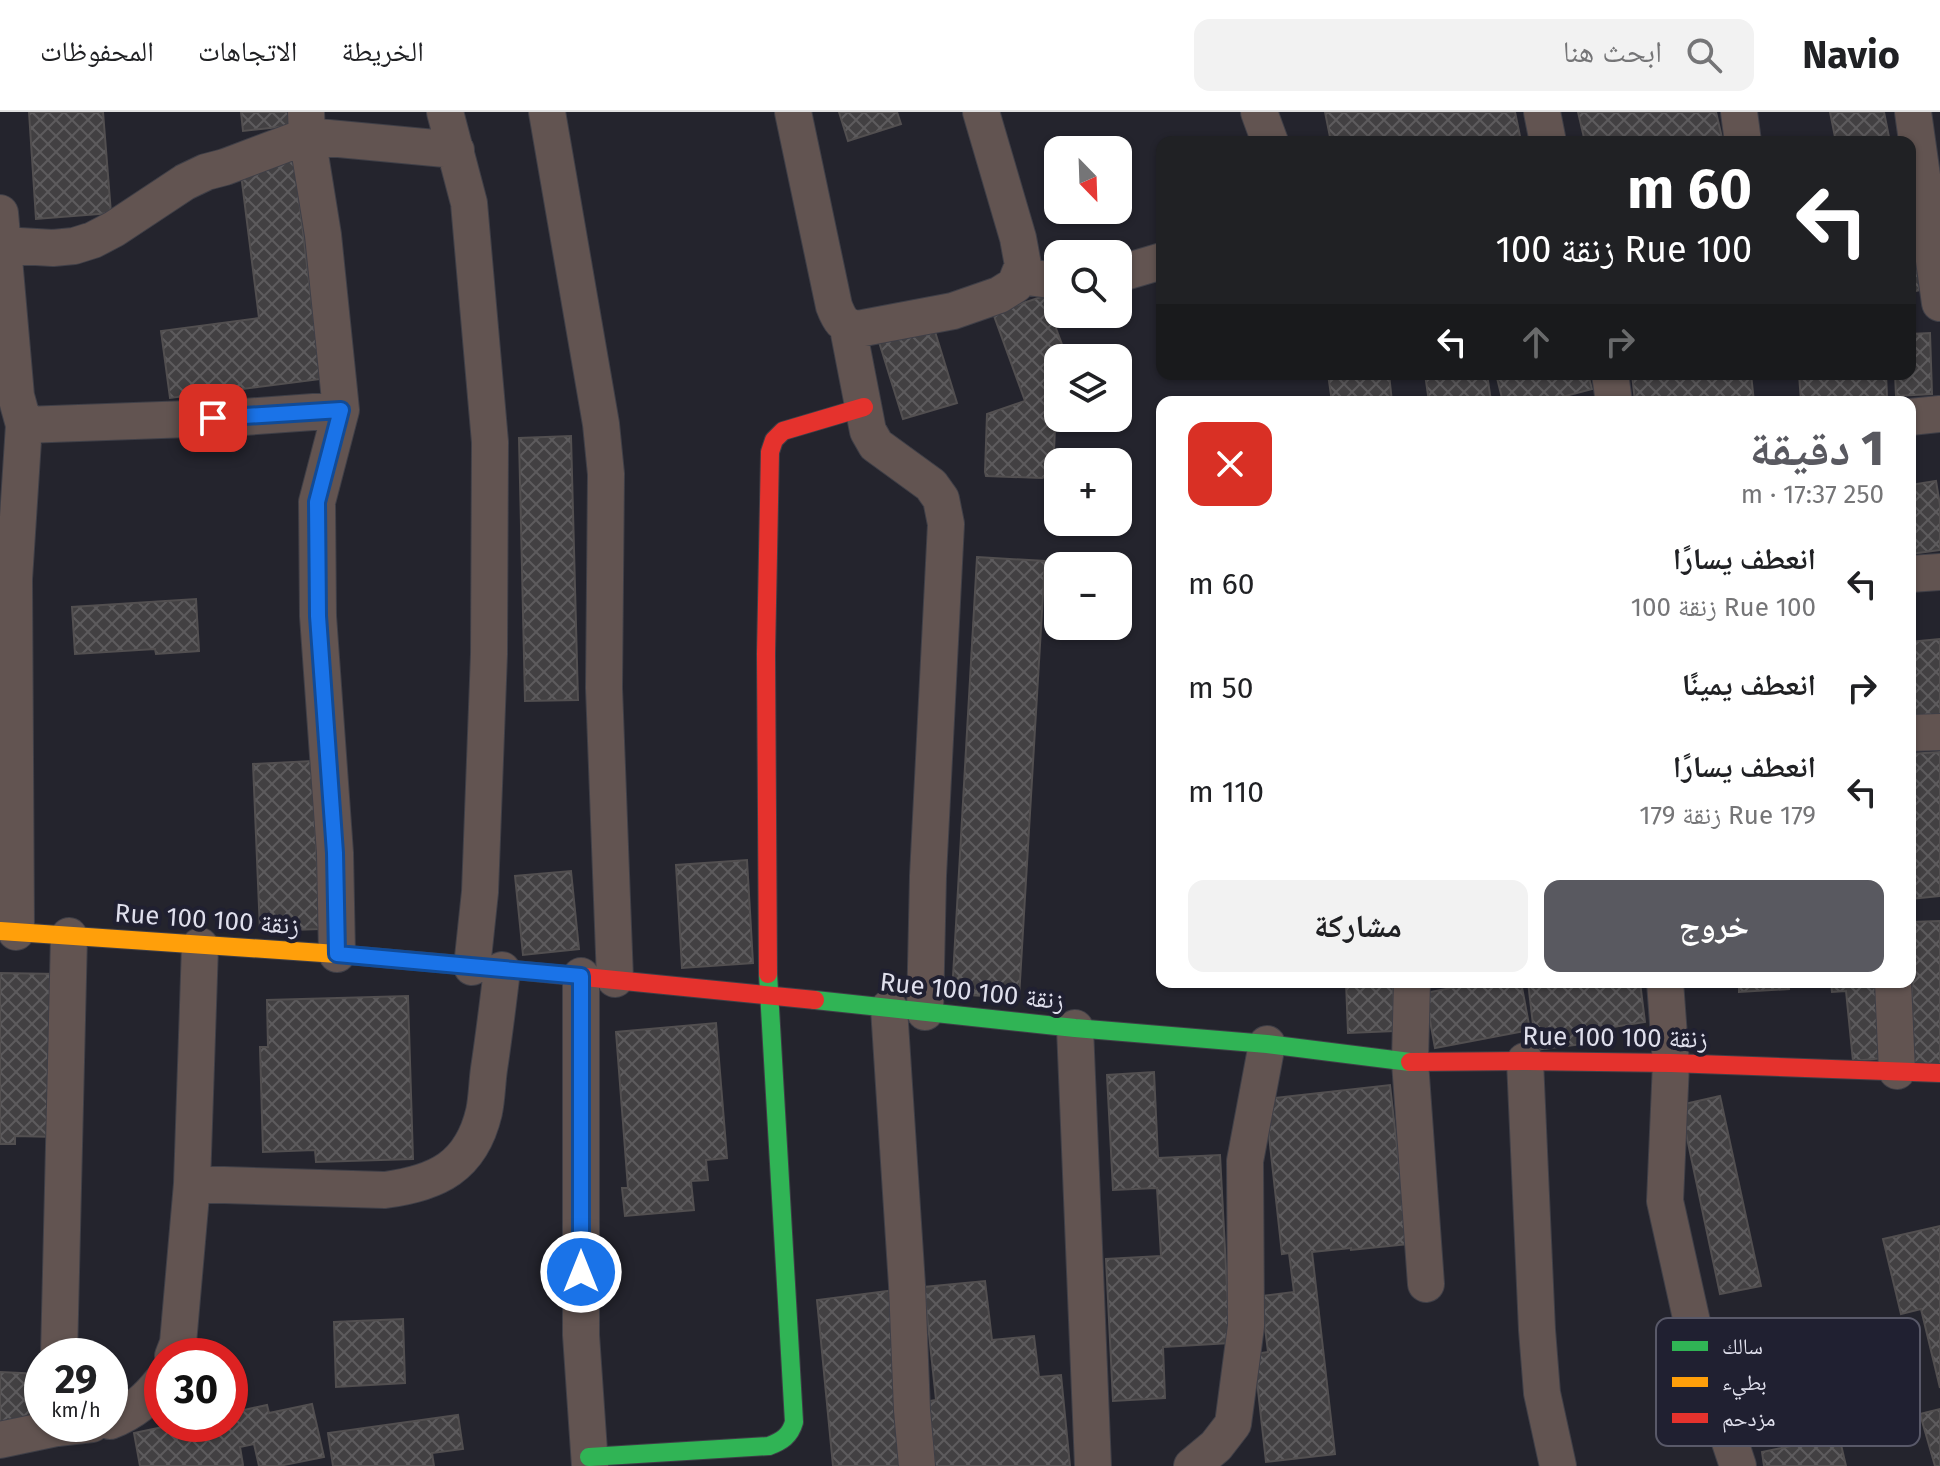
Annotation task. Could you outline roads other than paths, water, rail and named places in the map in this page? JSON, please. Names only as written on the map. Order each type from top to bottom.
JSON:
[{"type":"street","points":[[192,1184],[385,1190],[410,1186],[429,1181],[464,1156],[474,1142],[484,1112],[487,968],[480,892],[488,685],[490,442],[469,203],[445,112]]},
{"type":"street","points":[[547,112],[601,424],[606,474],[598,978],[581,1335],[590,1462],[769,1446],[783,1441],[791,1432],[794,1422],[768,994],[766,654],[770,449],[775,436],[783,431],[864,407]]},
{"type":"street","points":[[793,112],[834,306],[839,319],[848,328],[868,431],[876,445],[931,485],[941,499],[946,524],[928,876],[925,1012]]},
{"type":"street","points":[[848,328],[886,325],[953,311],[999,295],[1015,285],[1023,265],[1018,238],[981,112]]},
{"type":"street","points":[[1259,112],[1268,136]]},
{"type":"street","points":[[1542,112],[1547,136]]},
{"type":"street","points":[[1739,112],[1742,136]]},
{"type":"street","points":[[1913,112],[1931,174],[1940,303]]},
{"type":"street","points":[[8,931],[7,579],[24,425],[5,345],[1,229],[53,248],[93,240],[185,182],[225,167],[306,124],[456,150]]},
{"type":"street","points":[[306,124],[323,235],[341,410],[317,502],[318,616],[335,853],[337,954]]},
{"type":"street","points":[[1132,270],[1156,263]]},
{"type":"street","points":[[1019,276],[1044,279]]},
{"type":"street","points":[[1916,312],[1940,311]]},
{"type":"street","points":[[24,425],[244,417],[341,410]]},
{"type":"street","points":[[1916,416],[1940,414]]},
{"type":"street","points":[[1916,574],[1940,572]]},
{"type":"street","points":[[1916,733],[1940,732]]},
{"type":"street","name":"Rue 100 زنقة 100","points":[[8,931],[337,954],[598,978],[1075,1028],[1267,1044],[1410,1062],[1671,1063],[1940,1073]]},
{"type":"street","points":[[59,1338],[69,936]]},
{"type":"street","points":[[178,1338],[192,1184],[200,946]]},
{"type":"street","points":[[1412,988],[1410,1062],[1426,1284]]},
{"type":"street","points":[[1665,988],[1671,1063],[1665,1201],[1691,1318]]},
{"type":"street","points":[[1893,988],[1897,1071]]},
{"type":"street","points":[[889,1008],[917,1466]]},
{"type":"street","points":[[1075,1028],[1093,1466]]},
{"type":"street","points":[[1192,1466],[1216,1446],[1233,1424],[1246,1326],[1245,1161],[1267,1044]]},
{"type":"street","points":[[1525,1061],[1542,1393],[1558,1466]]},
{"type":"street","points":[[0,1440],[24,1434]]},
{"type":"street","points":[[1731,1446],[1738,1466]]}]
